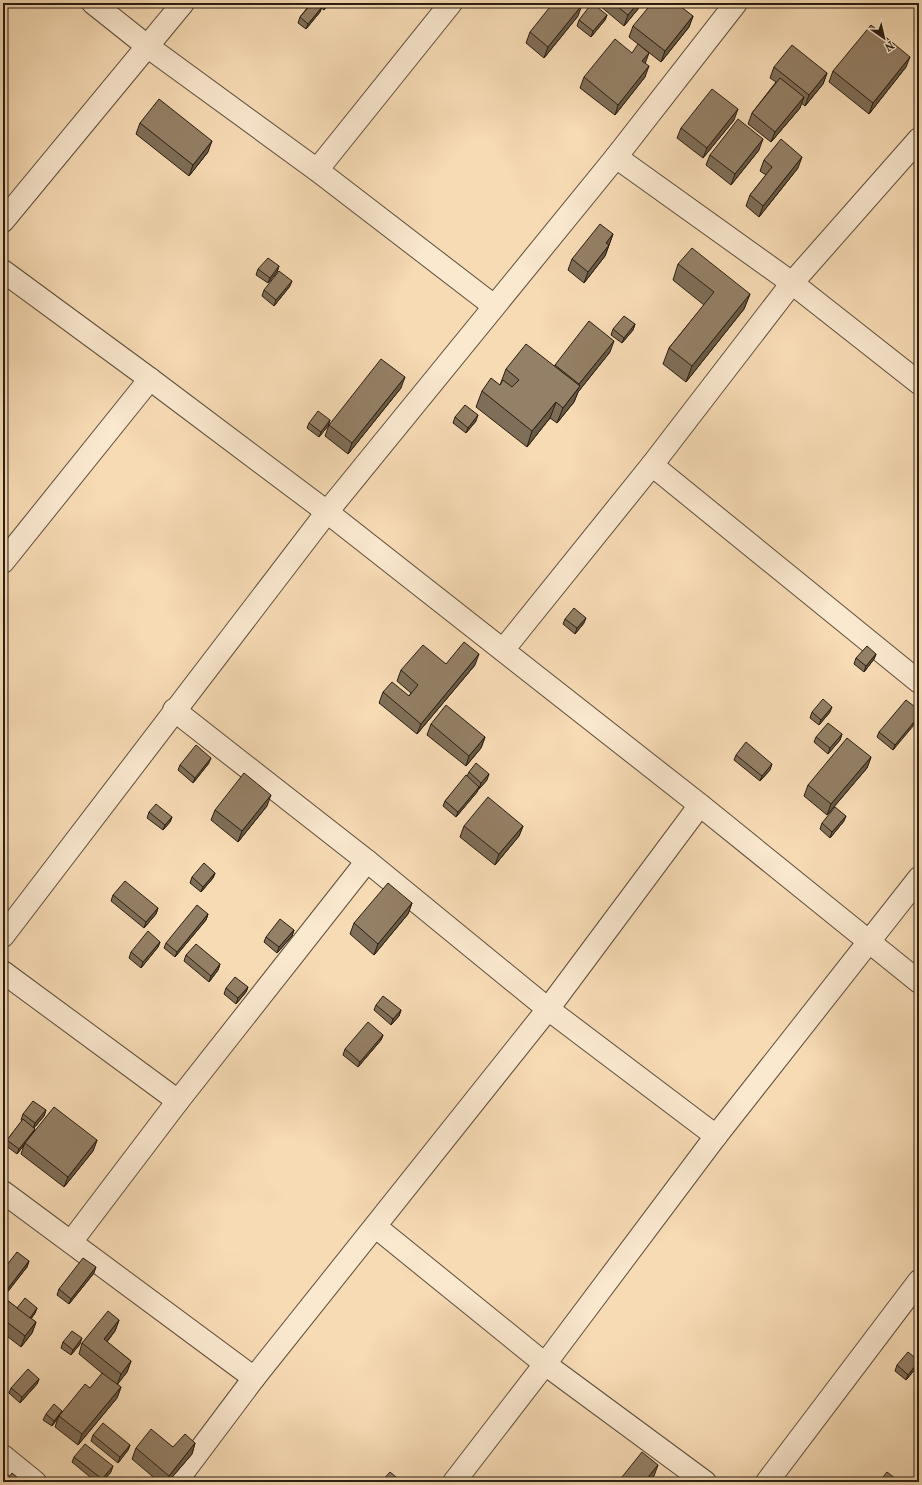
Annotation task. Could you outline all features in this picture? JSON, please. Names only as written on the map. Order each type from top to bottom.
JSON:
[{"type":"street","points":[[93,3],[148,46],[317,170],[494,306]]},
{"type":"street","points":[[3,221],[10,197],[148,46],[183,3]]},
{"type":"street","points":[[317,170],[451,3]]},
{"type":"street","points":[[3,936],[174,710],[327,512],[616,157],[736,3]]},
{"type":"street","points":[[503,650],[652,465],[792,283],[919,139]]},
{"type":"street","points":[[616,157],[792,283],[919,383]]},
{"type":"street","points":[[3,271],[327,512],[700,805],[919,982]]},
{"type":"street","points":[[3,562],[150,379]]},
{"type":"street","points":[[652,465],[919,682]]},
{"type":"street","points":[[174,710],[367,860],[548,1009],[716,1136]]},
{"type":"street","points":[[176,1482],[254,1378],[376,1227],[548,1009],[700,805]]},
{"type":"street","points":[[71,1242],[178,1101],[367,860]]},
{"type":"street","points":[[454,1482],[716,1136],[919,878]]},
{"type":"street","points":[[3,972],[178,1101]]},
{"type":"street","points":[[3,1192],[254,1378]]},
{"type":"street","points":[[376,1227],[544,1364],[706,1482]]},
{"type":"street","points":[[768,1482],[919,1281]]},
{"type":"street","points":[[3,1456],[36,1482]]},
{"type":"building","points":[[312,3],[317,3],[322,7],[308,24],[300,17]]},
{"type":"building","points":[[553,3],[579,3],[582,5],[548,47],[530,32]]},
{"type":"building","points":[[592,3],[607,15],[593,31],[579,20]]},
{"type":"building","points":[[613,3],[638,3],[628,15]]},
{"type":"building","points":[[652,3],[676,3],[693,16],[665,51],[633,26]]},
{"type":"building","points":[[871,25],[910,57],[873,103],[833,71]]},
{"type":"building","points":[[615,39],[632,53],[638,44],[649,53],[642,61],[649,66],[618,105],[584,77]]},
{"type":"building","points":[[792,45],[827,73],[809,95],[774,67]]},
{"type":"building","points":[[780,78],[804,97],[775,132],[752,113]]},
{"type":"building","points":[[712,89],[738,109],[707,148],[681,128]]},
{"type":"building","points":[[159,99],[212,141],[193,165],[140,123]]},
{"type":"building","points":[[738,119],[763,139],[735,174],[710,155]]},
{"type":"building","points":[[781,139],[802,157],[763,206],[750,195],[772,167],[764,160]]},
{"type":"building","points":[[600,224],[613,234],[606,243],[609,245],[588,272],[572,259]]},
{"type":"building","points":[[692,248],[750,294],[692,366],[669,348],[714,292],[678,264]]},
{"type":"building","points":[[268,258],[279,266],[270,278],[258,269]]},
{"type":"building","points":[[279,271],[292,281],[276,300],[264,290]]},
{"type":"building","points":[[624,316],[635,324],[624,338],[613,329]]},
{"type":"building","points":[[589,321],[614,341],[579,384],[555,365]]},
{"type":"building","points":[[526,344],[580,386],[563,408],[556,402],[532,431],[482,391],[491,378],[500,385],[503,380],[512,387],[519,380],[506,369]]},
{"type":"building","points":[[381,359],[405,377],[352,443],[329,425]]},
{"type":"building","points":[[465,405],[478,415],[468,428],[455,417]]},
{"type":"building","points":[[318,411],[330,420],[321,432],[309,423]]},
{"type":"building","points":[[574,608],[586,618],[577,628],[565,619]]},
{"type":"building","points":[[464,642],[479,654],[421,724],[383,692],[392,682],[409,696],[418,685],[401,670],[423,645],[446,664]]},
{"type":"building","points":[[867,646],[876,654],[866,666],[856,658]]},
{"type":"building","points":[[823,699],[832,707],[821,720],[812,712]]},
{"type":"building","points":[[906,700],[919,710],[919,716],[895,745],[879,732]]},
{"type":"building","points":[[446,705],[485,737],[469,756],[431,724]]},
{"type":"building","points":[[828,723],[842,734],[830,748],[816,737]]},
{"type":"building","points":[[847,738],[871,757],[831,804],[808,785]]},
{"type":"building","points":[[746,742],[772,764],[762,776],[736,755]]},
{"type":"building","points":[[196,745],[211,758],[195,778],[180,765]]},
{"type":"building","points":[[476,763],[489,774],[481,783],[469,772]]},
{"type":"building","points":[[244,773],[271,795],[242,831],[215,810]]},
{"type":"building","points":[[466,775],[479,787],[458,812],[445,801]]},
{"type":"building","points":[[488,797],[523,826],[499,854],[464,826]]},
{"type":"building","points":[[156,804],[172,817],[165,825],[149,812]]},
{"type":"building","points":[[835,807],[846,816],[832,832],[822,823]]},
{"type":"building","points":[[204,863],[215,873],[203,887],[192,877]]},
{"type":"building","points":[[125,881],[158,908],[146,922],[113,895]]},
{"type":"building","points":[[388,883],[412,903],[378,944],[354,923]]},
{"type":"building","points":[[197,905],[208,914],[177,952],[166,943]]},
{"type":"building","points":[[280,919],[294,930],[279,947],[266,937]]},
{"type":"building","points":[[148,931],[160,942],[143,962],[131,952]]},
{"type":"building","points":[[196,944],[220,964],[211,976],[186,955]]},
{"type":"building","points":[[235,977],[248,987],[238,998],[226,988]]},
{"type":"building","points":[[383,996],[401,1010],[393,1019],[376,1005]]},
{"type":"building","points":[[368,1022],[383,1035],[360,1062],[345,1049]]},
{"type":"building","points":[[33,1101],[46,1110],[35,1123],[23,1114]]},
{"type":"building","points":[[54,1107],[97,1140],[68,1177],[25,1143]]},
{"type":"building","points":[[23,1119],[35,1129],[19,1149],[7,1140]]},
{"type":"building","points":[[17,1252],[29,1261],[3,1295],[3,1270]]},
{"type":"building","points":[[83,1258],[96,1267],[71,1299],[59,1289]]},
{"type":"building","points":[[3,1297],[36,1322],[25,1336],[3,1319]]},
{"type":"building","points":[[25,1298],[37,1308],[30,1318],[17,1308]]},
{"type":"building","points":[[108,1311],[119,1320],[104,1339],[131,1361],[121,1374],[82,1343]]},
{"type":"building","points":[[72,1331],[82,1338],[73,1350],[63,1342]]},
{"type":"building","points":[[908,1352],[919,1361],[908,1375],[897,1365]]},
{"type":"building","points":[[28,1369],[39,1379],[22,1397],[11,1388]]},
{"type":"building","points":[[102,1373],[121,1387],[82,1434],[59,1416],[85,1384],[90,1388]]},
{"type":"building","points":[[54,1404],[62,1411],[54,1421],[46,1414]]},
{"type":"building","points":[[103,1423],[130,1445],[120,1457],[93,1435]]},
{"type":"building","points":[[151,1429],[173,1447],[185,1434],[195,1443],[169,1476],[136,1448]]},
{"type":"building","points":[[85,1444],[113,1466],[102,1479],[74,1457]]},
{"type":"building","points":[[642,1452],[658,1465],[644,1482],[618,1482]]},
{"type":"building","points":[[390,1472],[402,1482],[381,1482]]},
{"type":"building","points":[[887,1472],[900,1482],[879,1482]]},
{"type":"building","points":[[12,1473],[23,1482],[5,1482]]}]
